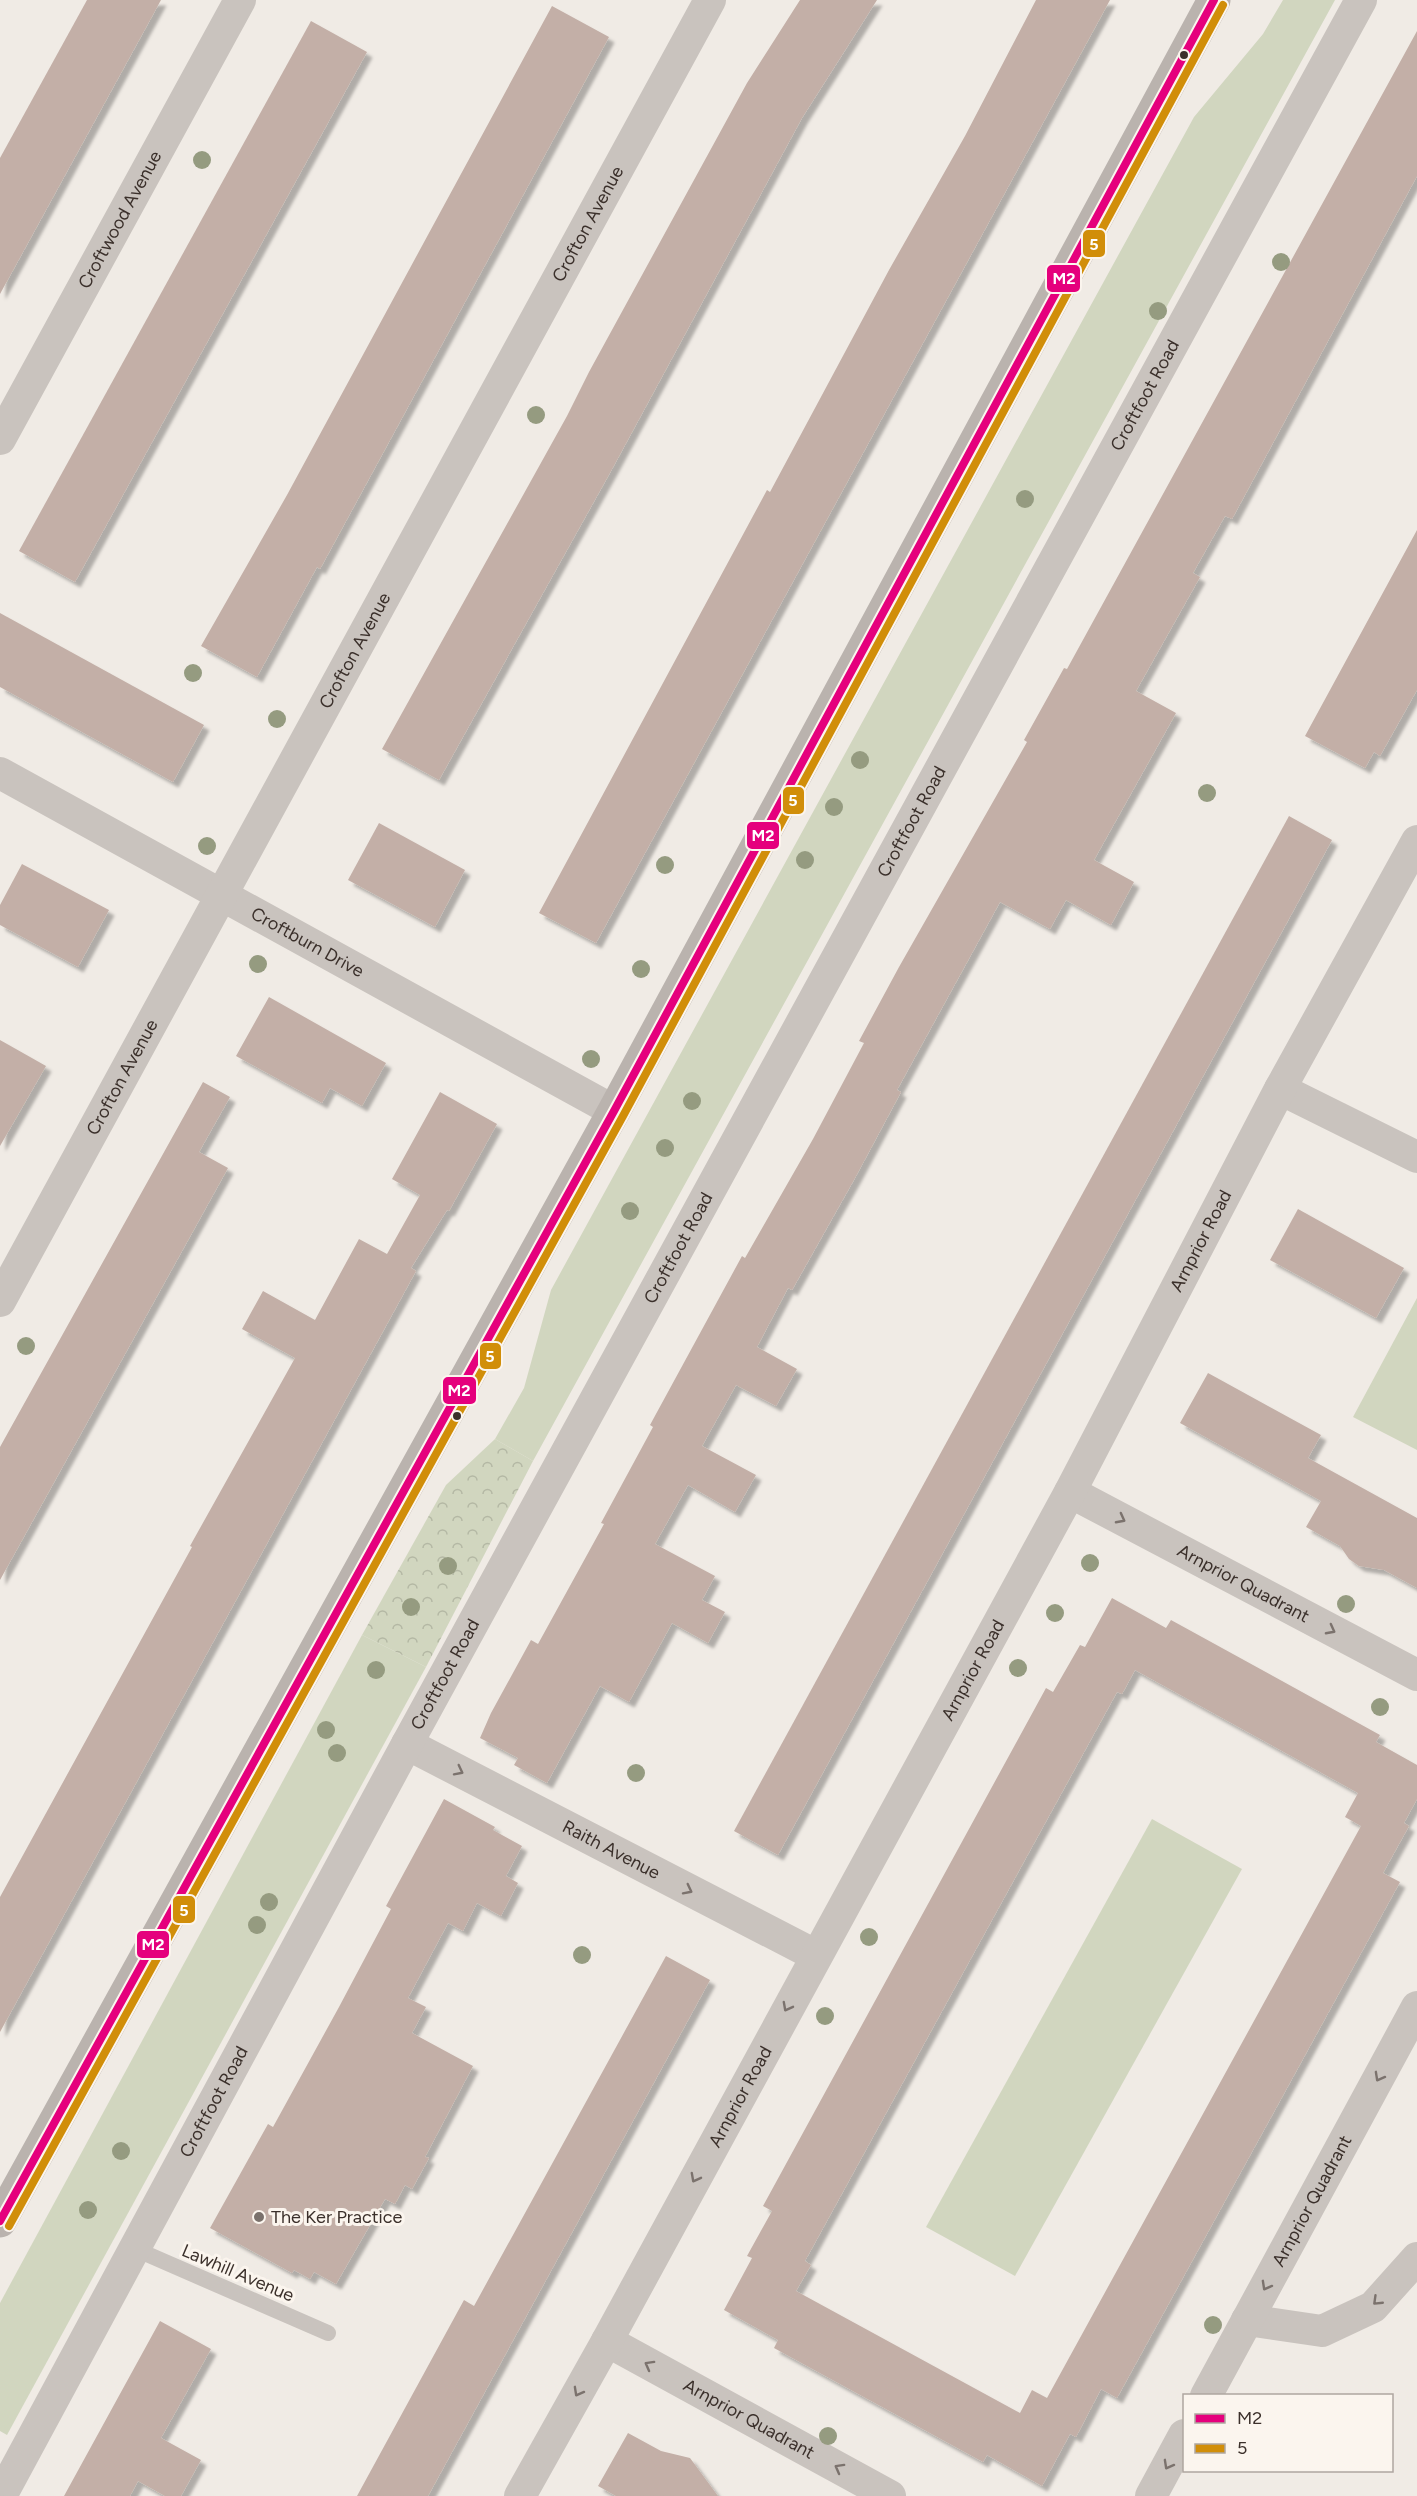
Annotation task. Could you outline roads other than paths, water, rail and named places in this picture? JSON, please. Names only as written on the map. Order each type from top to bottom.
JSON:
[{"type":"street","name":"Croftwood Avenue","points":[[0,439],[240,0]]},
{"type":"street","points":[[0,2221],[614,1111],[1214,0]]},
{"type":"street","name":"Croftfoot Road","points":[[1,2496],[407,1744],[1361,0]]},
{"type":"street","name":"Crofton Avenue","points":[[0,1302],[223,895],[704,2]]},
{"type":"street","name":"Croftburn Drive","points":[[0,773],[614,1111]]},
{"type":"street","name":"Arnprior Road","points":[[520,2496],[607,2341],[815,1955],[1070,1492],[1280,1089],[1417,841]]},
{"type":"street","points":[[1280,1089],[1417,1157]]},
{"type":"street","name":"Arnprior Quadrant","points":[[1070,1492],[1417,1675]]},
{"type":"street","name":"Raith Avenue","points":[[407,1744],[815,1955]]},
{"type":"street","name":"Arnprior Quadrant","points":[[1207,2394],[1412,2029]]},
{"type":"street","points":[[1247,2320],[1322,2331],[1373,2307],[1417,2258]]},
{"type":"street","name":"Arnprior Quadrant","points":[[607,2341],[890,2496]]},
{"type":"street","points":[[1151,2496],[1183,2439]]},
{"type":"lane","name":"Lawhill Avenue","points":[[133,2248],[328,2333]]},
{"type":"place","name":"The Ker Practice","points":[[259,2217]]}]
